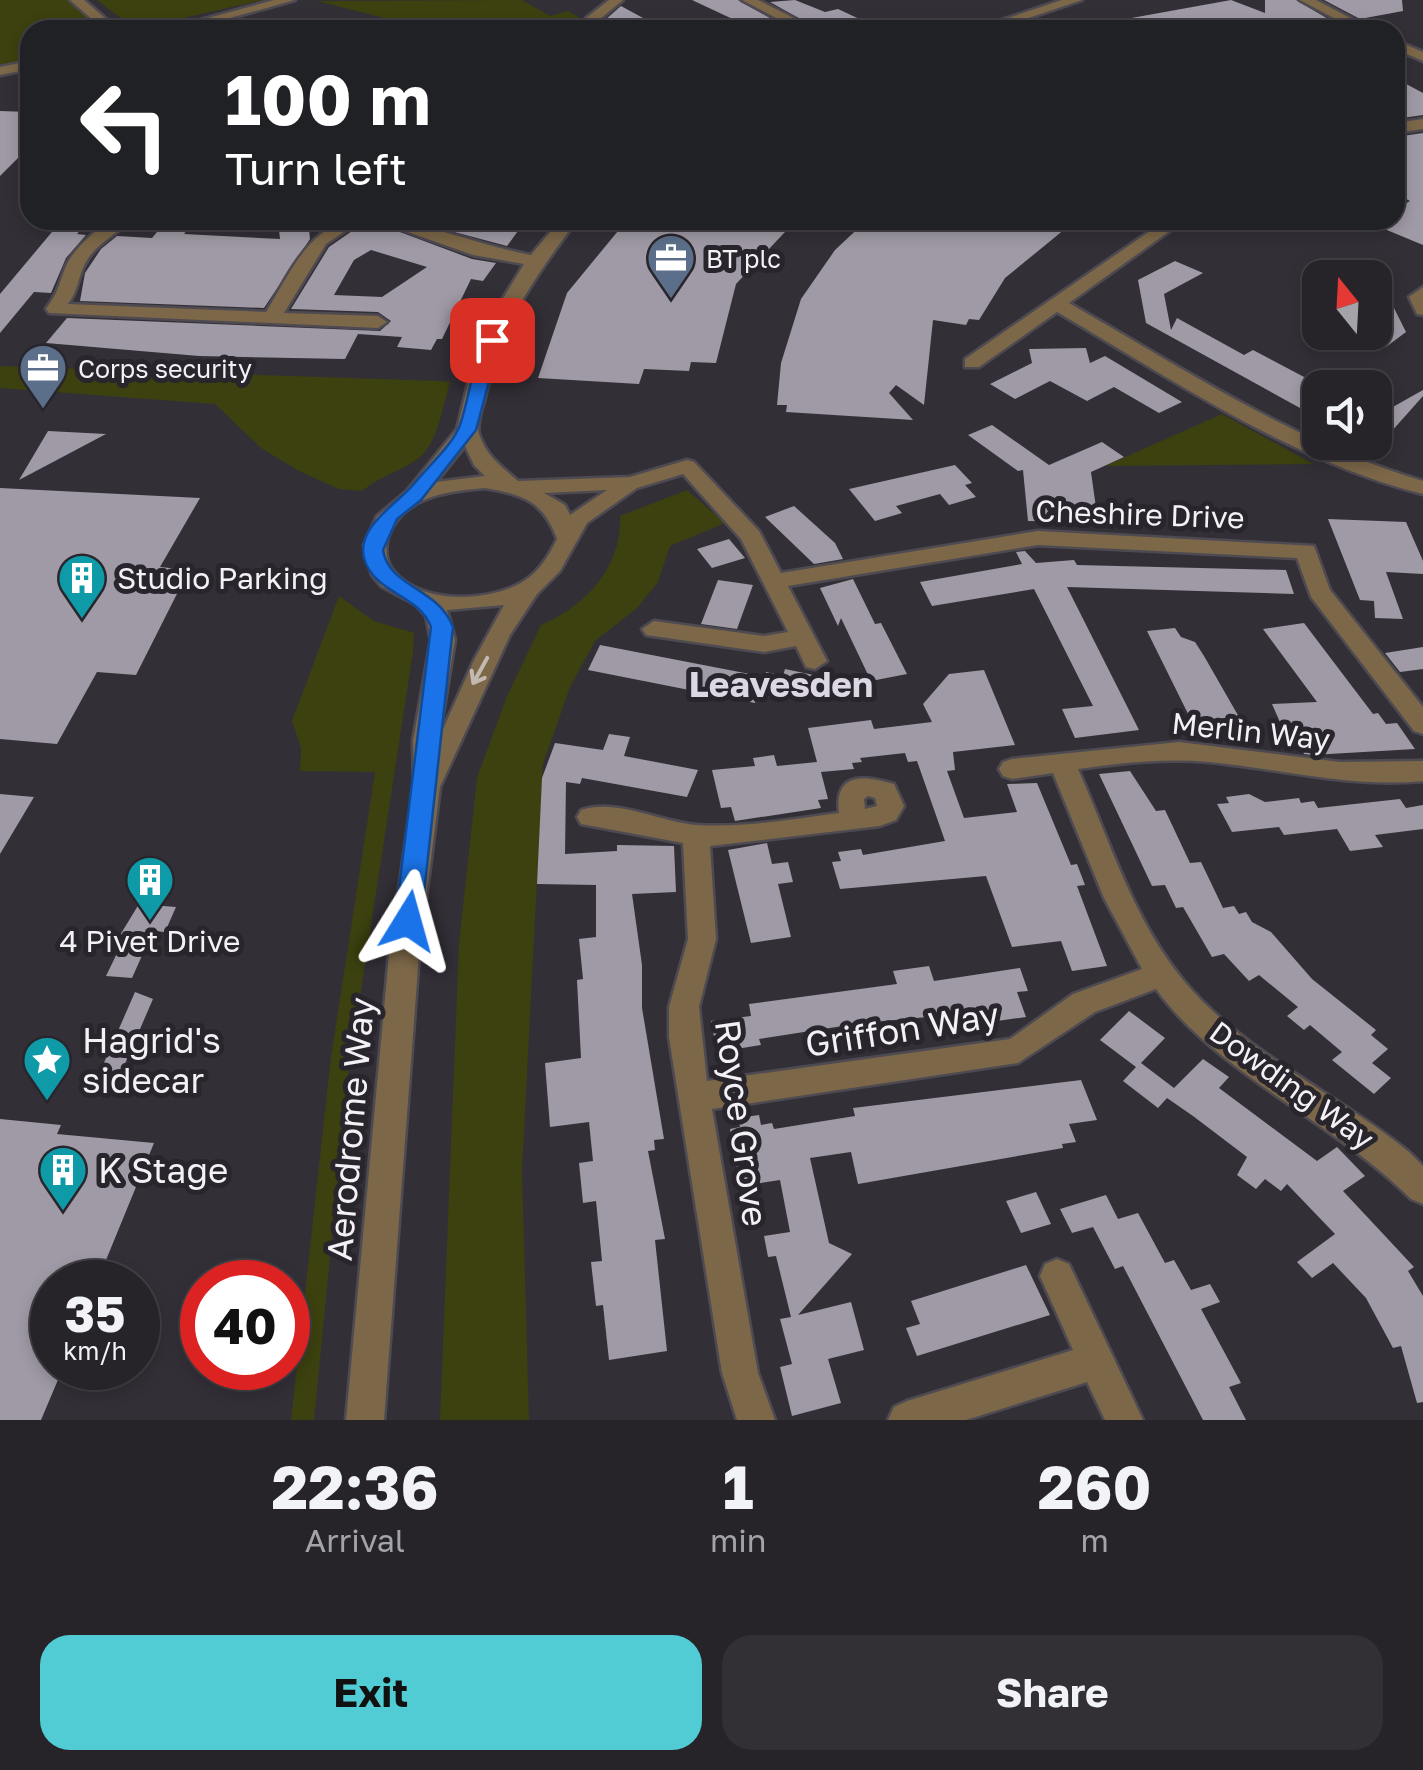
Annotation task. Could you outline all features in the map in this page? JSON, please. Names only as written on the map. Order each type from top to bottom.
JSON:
[{"type":"street","points":[[76,0],[100,20]]},
{"type":"street","points":[[210,20],[289,0]]},
{"type":"street","points":[[594,20],[617,0]]},
{"type":"street","points":[[748,0],[789,20]]},
{"type":"street","points":[[1011,20],[1076,0]]},
{"type":"street","points":[[1306,0],[1346,20]]},
{"type":"street","points":[[108,230],[75,265],[71,288],[55,310],[378,322]]},
{"type":"street","points":[[271,318],[320,241],[338,230]]},
{"type":"street","points":[[413,230],[479,251],[535,260]]},
{"type":"street","points":[[560,230],[535,260],[496,329],[467,430],[414,496],[389,516],[373,550],[375,562],[389,581],[423,600],[494,599],[530,588],[560,556],[578,519],[632,483]]},
{"type":"street","points":[[972,363],[1162,230]]},
{"type":"street","points":[[1423,292],[1418,297],[1423,310]]},
{"type":"street","points":[[1059,305],[1314,448],[1368,472],[1423,488]]},
{"type":"street","points":[[467,430],[484,465],[558,510],[568,539]]},
{"type":"street","points":[[414,496],[461,484],[515,487],[632,483],[687,466],[744,526],[815,661]]},
{"type":"street","points":[[1298,527],[1319,592],[1423,725]]},
{"type":"street","name":"Cheshire Drive","points":[[776,581],[1038,538],[1306,551]]},
{"type":"street","name":"Aerodrome Way","points":[[427,787],[482,666],[509,614],[530,588]]},
{"type":"street","name":"Aerodrome Way","points":[[365,1420],[402,974],[427,787],[426,741],[443,640],[437,613],[423,600]]},
{"type":"street","points":[[654,629],[764,644],[803,637]]},
{"type":"street","name":"Merlin Way","points":[[1012,769],[1185,751],[1349,774],[1423,771]]},
{"type":"street","name":"Dowding Way","points":[[1062,764],[1134,932],[1161,974],[1223,1037],[1368,1139],[1423,1188]]},
{"type":"street","points":[[590,818],[639,822],[696,835],[853,819]]},
{"type":"street","name":"Royce Grove","points":[[696,835],[702,940],[684,1007],[684,1037],[740,1373],[756,1420]]},
{"type":"street","name":"Griffon Way","points":[[696,1097],[990,1058],[1018,1050],[1084,1002],[1161,974]]},
{"type":"street","points":[[1057,1276],[1124,1420]]},
{"type":"street","points":[[907,1420],[1096,1361]]},
{"type":"green space","points":[[0,0],[69,0],[92,20],[20,20],[20,62],[0,66]]},
{"type":"green space","points":[[97,0],[263,0],[175,20],[123,20]]},
{"type":"green space","points":[[522,0],[550,16],[568,11],[582,20],[392,20],[317,1]]},
{"type":"green space","points":[[0,366],[450,382],[426,451],[362,491],[339,489],[299,471],[261,448],[215,404],[0,388]]},
{"type":"green space","points":[[1222,414],[1313,464],[1105,466]]},
{"type":"green space","points":[[687,490],[725,523],[670,546],[658,582],[637,608],[595,641],[570,687],[543,764],[522,1170],[529,1420],[440,1420],[459,943],[477,778],[507,696],[541,625],[573,607],[598,583],[615,552],[620,516]]},
{"type":"green space","points":[[339,596],[374,621],[414,633],[348,1075],[314,1420],[291,1420],[294,1390],[310,1390],[309,1260],[331,1057],[375,772],[300,771],[301,748],[292,721]]},
{"type":"building","points":[[692,0],[738,0],[773,20],[735,20]]},
{"type":"building","points":[[795,0],[825,12],[838,9],[862,20],[802,20],[770,2]]},
{"type":"building","points":[[1231,0],[1265,13],[1265,0],[1296,0],[1330,20],[1126,20]]},
{"type":"building","points":[[1324,0],[1402,0],[1403,11],[1360,19]]},
{"type":"building","points":[[621,6],[647,20],[605,20]]},
{"type":"building","points":[[1405,83],[1423,93],[1423,115],[1405,118]]},
{"type":"building","points":[[0,111],[20,112],[20,156],[0,176]]},
{"type":"building","points":[[1423,133],[1423,245],[1387,230],[1405,230],[1405,204],[1410,201],[1405,198],[1405,136]]},
{"type":"building","points":[[54,230],[80,230],[77,234],[86,235],[66,258],[51,293],[34,292],[0,333],[0,294]]},
{"type":"building","points":[[159,230],[280,239],[279,230],[309,230],[310,239],[264,308],[80,301],[85,273],[101,249],[117,236],[152,238]]},
{"type":"building","points":[[354,230],[395,230],[472,259],[496,263],[483,281],[471,279],[442,339],[437,339],[431,350],[397,347],[402,337],[358,334],[345,359],[199,356],[46,343],[67,318],[380,331],[391,321],[378,312],[291,309],[329,247]],"holes":[[[371,250],[427,267],[382,297],[334,295],[354,260]]]},
{"type":"building","points":[[447,230],[518,231],[507,246]]},
{"type":"building","name":"BT plc","points":[[619,230],[785,232],[736,284],[716,363],[691,362],[689,371],[644,369],[639,384],[538,378],[567,293]]},
{"type":"building","points":[[856,230],[1064,230],[1005,278],[979,320],[969,319],[966,325],[933,320],[924,405],[896,385],[889,393],[913,420],[786,412],[787,405],[777,405],[781,363],[801,299],[835,250]]},
{"type":"building","points":[[1175,261],[1203,273],[1164,294],[1171,330],[1177,318],[1244,355],[1253,350],[1302,376],[1302,409],[1146,323],[1138,280]]},
{"type":"building","points":[[1392,306],[1393,306],[1406,332],[1392,342]]},
{"type":"building","points":[[1086,348],[1090,363],[1105,356],[1182,402],[1159,413],[1114,387],[1087,401],[1050,381],[1015,399],[990,384],[1032,363],[1029,349]]},
{"type":"building","points":[[1423,390],[1423,396],[1392,431],[1392,407]]},
{"type":"building","points":[[992,425],[1049,465],[1102,442],[1124,457],[1091,472],[1098,522],[1028,521],[1023,470],[1018,471],[968,435]]},
{"type":"building","points":[[48,431],[106,434],[19,480]]},
{"type":"building","points":[[955,465],[972,483],[965,485],[976,497],[949,505],[940,494],[896,506],[902,513],[875,521],[849,489]]},
{"type":"building","name":"Studio Parking","points":[[0,488],[200,498],[160,567],[189,570],[136,675],[97,672],[57,744],[0,739]]},
{"type":"building","points":[[794,506],[835,543],[843,559],[814,564],[765,517]]},
{"type":"building","points":[[1328,519],[1406,522],[1423,561],[1423,574],[1386,572],[1403,619],[1375,618],[1374,601],[1360,600]]},
{"type":"building","points":[[729,539],[745,558],[712,568],[697,549]]},
{"type":"building","points":[[1025,551],[1036,563],[1074,560],[1077,565],[1286,570],[1294,594],[1067,587],[1139,730],[1075,738],[1062,709],[1093,706],[1034,589],[932,606],[920,582],[1022,564],[1016,552]]},
{"type":"building","points":[[853,579],[875,624],[881,623],[907,674],[871,681],[841,618],[838,626],[820,588]]},
{"type":"building","points":[[718,580],[753,585],[737,629],[701,624]]},
{"type":"building","points":[[1304,623],[1373,714],[1378,713],[1386,724],[1397,723],[1415,749],[1312,755],[1304,754],[1300,745],[1290,745],[1272,704],[1317,702],[1263,629]]},
{"type":"building","points":[[1175,628],[1181,637],[1195,642],[1204,656],[1243,724],[1232,724],[1238,736],[1200,738],[1147,631]]},
{"type":"building","points":[[600,645],[765,677],[766,672],[783,676],[785,669],[856,684],[756,699],[755,703],[588,670]]},
{"type":"building","points":[[1423,647],[1423,669],[1400,672],[1385,653]]},
{"type":"building","points":[[984,670],[1015,745],[953,752],[955,770],[947,771],[964,818],[1017,812],[1007,784],[1037,783],[1071,865],[1077,864],[1085,885],[1077,886],[1107,966],[1072,971],[1061,941],[1012,947],[986,876],[840,889],[832,862],[841,861],[838,852],[861,849],[863,855],[945,841],[917,761],[908,762],[905,753],[860,758],[862,762],[852,763],[854,769],[821,772],[828,799],[818,800],[821,808],[735,821],[731,807],[721,808],[712,770],[755,766],[753,758],[774,755],[777,766],[817,762],[808,728],[871,720],[874,729],[932,722],[923,704],[949,674]]},
{"type":"building","points":[[609,734],[630,737],[624,756],[698,770],[687,797],[582,778],[580,784],[566,782],[565,854],[617,851],[617,845],[674,846],[676,892],[632,894],[642,965],[642,1008],[664,1139],[654,1140],[655,1150],[648,1151],[665,1239],[655,1240],[667,1351],[609,1360],[603,1305],[596,1306],[591,1262],[602,1261],[596,1201],[583,1203],[579,1163],[593,1161],[589,1122],[550,1127],[545,1063],[581,1058],[577,980],[583,979],[579,939],[596,937],[596,885],[537,884],[542,778],[555,743],[603,750]]},
{"type":"building","points":[[1130,771],[1156,811],[1165,810],[1190,863],[1201,862],[1223,908],[1234,906],[1239,914],[1246,912],[1252,922],[1271,932],[1312,979],[1376,1030],[1371,1035],[1388,1049],[1372,1063],[1391,1078],[1374,1094],[1332,1060],[1342,1052],[1310,1025],[1304,1030],[1287,1016],[1298,1007],[1259,975],[1249,981],[1224,954],[1212,957],[1183,907],[1176,908],[1165,885],[1152,886],[1099,774]]},
{"type":"building","points":[[0,794],[34,797],[0,854]]},
{"type":"building","points":[[1249,794],[1265,802],[1299,798],[1301,803],[1314,801],[1318,808],[1400,799],[1406,808],[1423,805],[1423,829],[1375,835],[1383,847],[1350,851],[1337,829],[1284,835],[1279,827],[1232,832],[1217,804],[1229,803],[1226,797]]},
{"type":"building","points":[[767,843],[772,864],[788,862],[793,882],[778,884],[791,937],[751,943],[728,850]]},
{"type":"building","points":[[139,904],[176,907],[165,932],[153,931],[132,978],[106,976],[123,941],[117,940]]},
{"type":"building","points":[[929,966],[934,981],[1020,968],[1028,991],[1017,992],[1026,1017],[997,1021],[993,1011],[862,1023],[759,1039],[761,1045],[717,1052],[711,1021],[751,1016],[749,1004],[897,984],[893,971]]},
{"type":"building","points":[[135,992],[153,999],[117,1082],[96,1081]]},
{"type":"building","points":[[1129,1011],[1165,1038],[1141,1063],[1174,1088],[1203,1059],[1229,1077],[1219,1088],[1317,1161],[1337,1147],[1365,1176],[1343,1191],[1414,1267],[1408,1271],[1423,1296],[1423,1402],[1417,1403],[1401,1346],[1393,1348],[1366,1298],[1333,1263],[1312,1278],[1297,1262],[1335,1234],[1287,1184],[1281,1191],[1265,1179],[1256,1189],[1237,1175],[1247,1157],[1193,1116],[1167,1098],[1158,1108],[1123,1081],[1136,1067],[1100,1040]]},
{"type":"building","points":[[1081,1080],[1097,1120],[1069,1124],[1076,1142],[1062,1144],[1063,1148],[858,1184],[851,1152],[810,1158],[829,1243],[852,1254],[798,1315],[851,1302],[864,1350],[828,1359],[841,1403],[792,1416],[780,1367],[792,1364],[780,1319],[791,1317],[776,1256],[768,1257],[764,1236],[790,1232],[780,1180],[740,1186],[730,1129],[740,1127],[738,1118],[759,1115],[761,1125],[772,1123],[774,1129],[855,1116],[853,1108]]},
{"type":"building","name":"K Stage","points":[[0,1119],[61,1125],[57,1134],[154,1143],[106,1260],[30,1260],[30,1390],[54,1390],[41,1420],[0,1420]]},
{"type":"building","points":[[1036,1192],[1051,1224],[1021,1233],[1006,1201]]},
{"type":"building","points":[[1106,1195],[1118,1219],[1138,1213],[1165,1263],[1174,1260],[1191,1290],[1210,1284],[1220,1302],[1201,1309],[1241,1383],[1229,1387],[1246,1420],[1203,1420],[1123,1266],[1115,1269],[1093,1227],[1072,1233],[1060,1209]]},
{"type":"building","points":[[1026,1265],[1050,1315],[917,1356],[906,1328],[920,1324],[911,1301]]},
{"type":"place","name":"BT plc","points":[[671,300]]},
{"type":"place","name":"Corps security","points":[[43,410]]},
{"type":"place","name":"Studio Parking","points":[[82,620]]},
{"type":"place","name":"4 Pivet Drive","points":[[150,922]]},
{"type":"place","name":"Hagrid's sidecar","points":[[47,1102]]},
{"type":"place","name":"K Stage","points":[[63,1212]]},
{"type":"district","name":"Leavesden","points":[[781,684]]},
{"type":"route","points":[[408,921],[427,787],[426,741],[442,627],[437,613],[423,600],[389,581],[375,562],[373,550],[376,536],[389,516],[414,496],[467,430],[492,340]]}]
